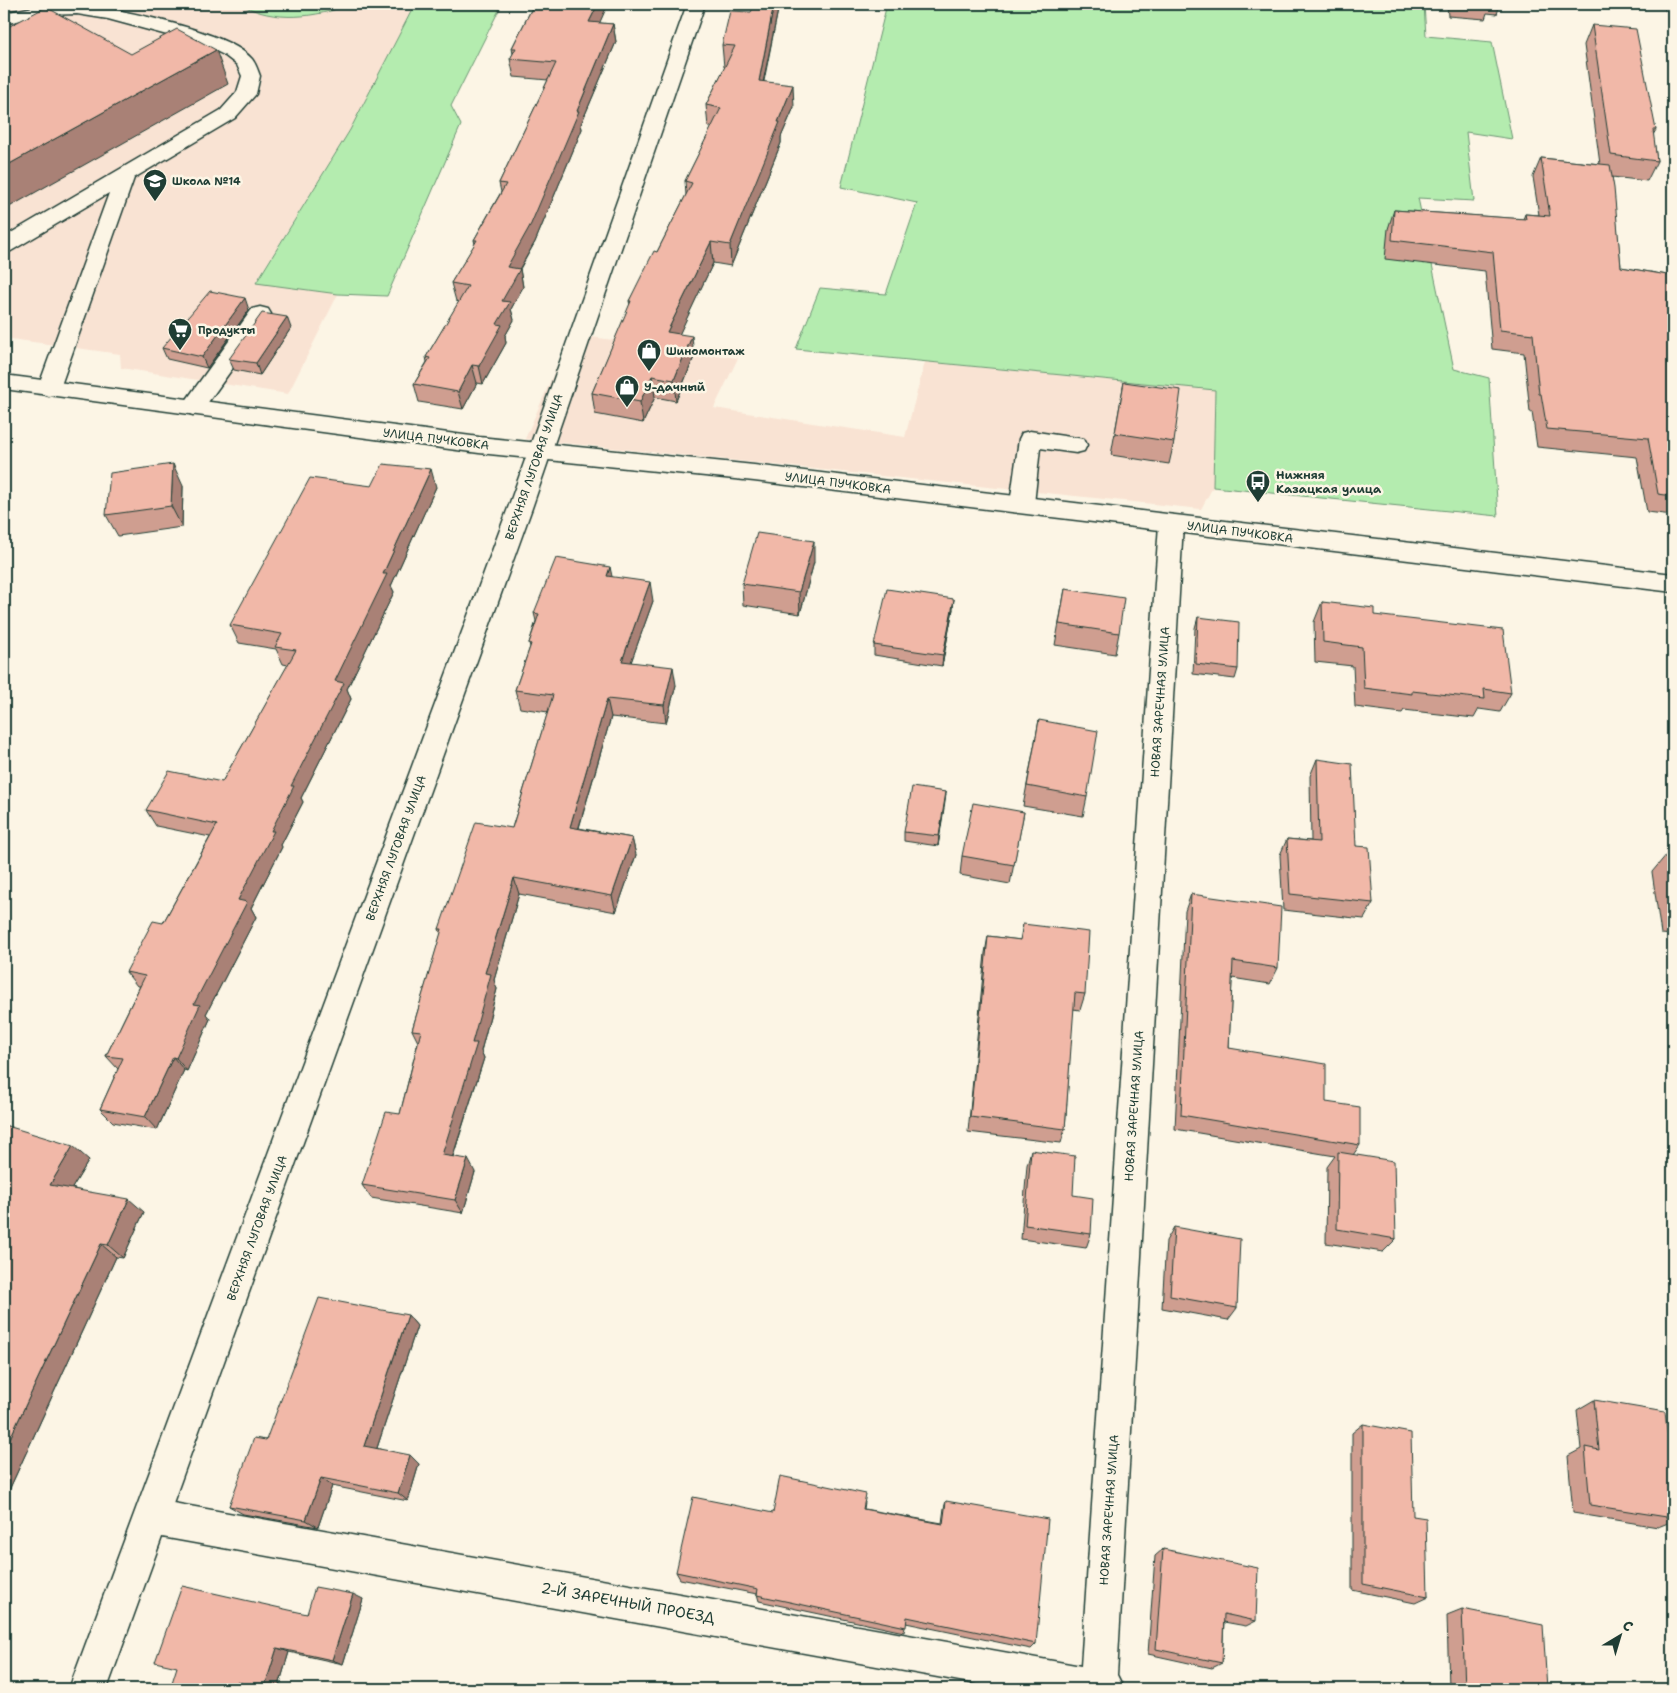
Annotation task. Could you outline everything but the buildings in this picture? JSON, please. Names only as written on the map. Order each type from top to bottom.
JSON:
[{"type":"street","name":"ВЕРХНЯЯ ЛУГОВАЯ УЛИЦА","points":[[88,1689],[541,450],[696,4]]},
{"type":"street","points":[[4,19],[43,9],[82,9],[206,39],[227,49],[246,63],[251,72],[252,81],[249,90],[238,107],[206,129],[4,246]]},
{"type":"street","points":[[50,388],[125,175]]},
{"type":"street","points":[[193,408],[260,314]]},
{"type":"street","name":"УЛИЦА ПУЧКОВКА","points":[[4,382],[479,445],[541,450],[1022,504],[1171,524],[1673,583]]},
{"type":"street","points":[[1022,504],[1030,439],[1076,445]]},
{"type":"street","name":"НОВАЯ ЗАРЕЧНАЯ УЛИЦА","points":[[1101,1689],[1171,524]]},
{"type":"street","name":"2-Й ЗАРЕЧНЫЙ ПРОЕЗД","points":[[151,1516],[1101,1689]]},
{"type":"shaded area","name":"Школа №14","points":[[4,4],[415,4],[350,130],[256,282],[338,294],[288,394],[121,368],[120,354],[4,338]]},
{"type":"shaded area","points":[[571,334],[738,358],[714,408],[905,437],[925,362],[1215,390],[1213,487],[1201,509],[525,439]]},
{"type":"green space","points":[[240,4],[351,4],[324,13],[281,16],[253,10]]},
{"type":"green space","points":[[415,4],[502,4],[451,106],[461,125],[387,296],[338,294],[256,283],[350,130]]},
{"type":"green space","points":[[887,4],[1424,4],[1426,36],[1492,42],[1512,139],[1466,132],[1474,201],[1418,198],[1454,369],[1489,378],[1498,516],[1213,487],[1215,390],[796,349],[820,288],[886,294],[917,203],[841,187]]},
{"type":"place","name":"Школа №14","points":[[155,202]]},
{"type":"place","name":"Продукты","points":[[180,351]]},
{"type":"place","name":"Шиномонтаж","points":[[649,372]]},
{"type":"place","name":"У-дачный","points":[[627,408]]},
{"type":"place","name":"Нижняя Казацкая улица","points":[[1258,503]]}]
